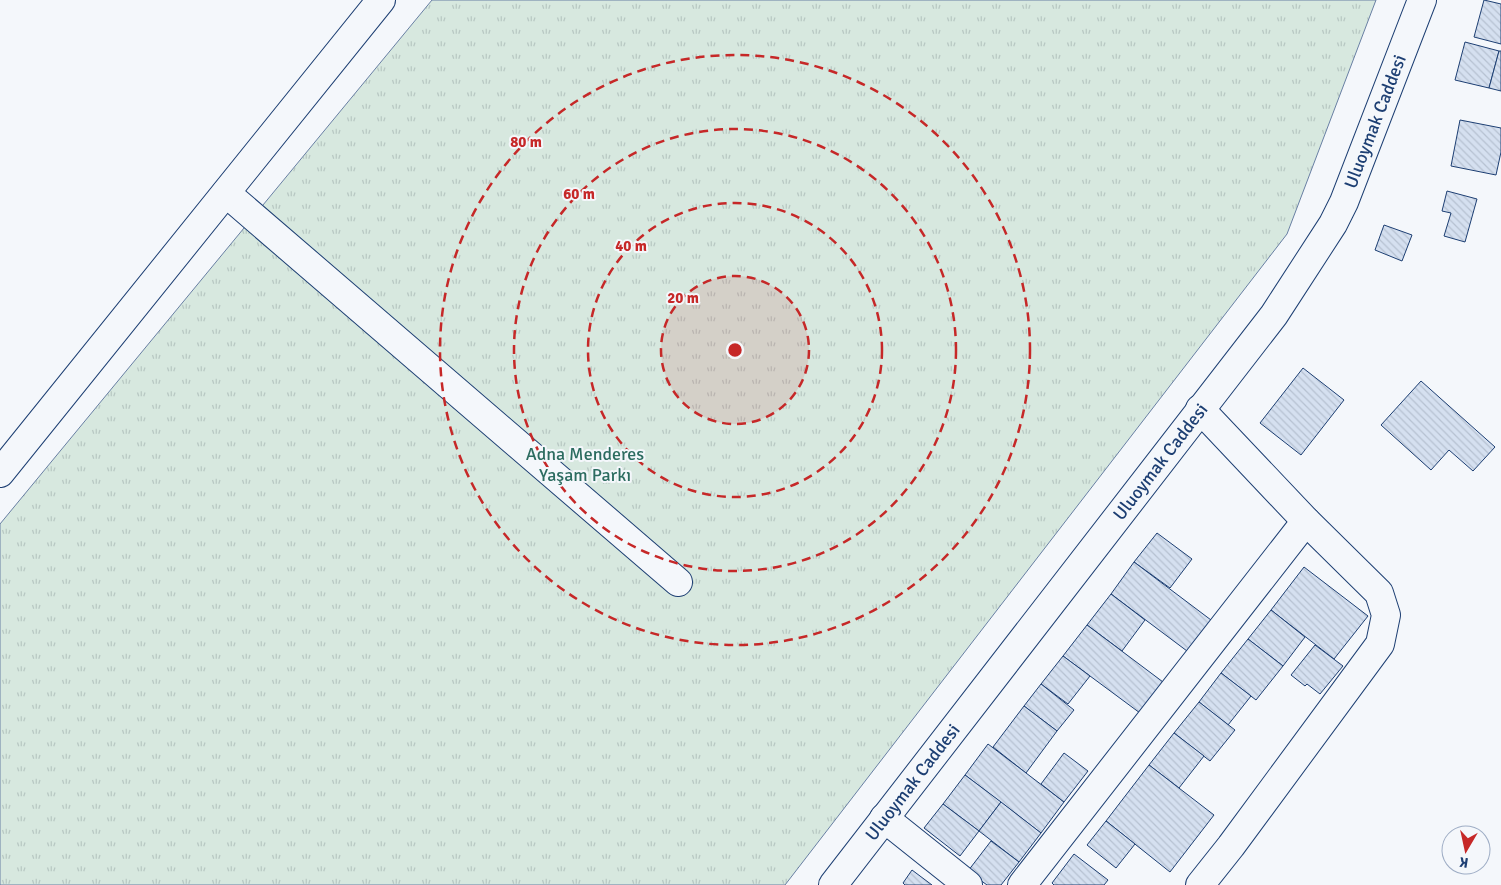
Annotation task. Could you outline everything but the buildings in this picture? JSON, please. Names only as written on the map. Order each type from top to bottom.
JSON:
[{"type":"street","points":[[0,473],[381,0]]},
{"type":"street","name":"Uluoymak Caddesi","points":[[833,885],[1274,315],[1333,224],[1344,202],[1422,0]]},
{"type":"street","points":[[226,193],[678,582]]},
{"type":"street","points":[[1200,409],[1306,521],[1379,593],[1386,615],[1380,644],[1200,885]]},
{"type":"street","points":[[1022,885],[1306,521]]},
{"type":"street","points":[[884,818],[968,885]]},
{"type":"green space","name":"Adna Menderes Yaşam Parkı","points":[[432,0],[1376,0],[1287,234],[785,885],[0,885],[0,524]]}]
